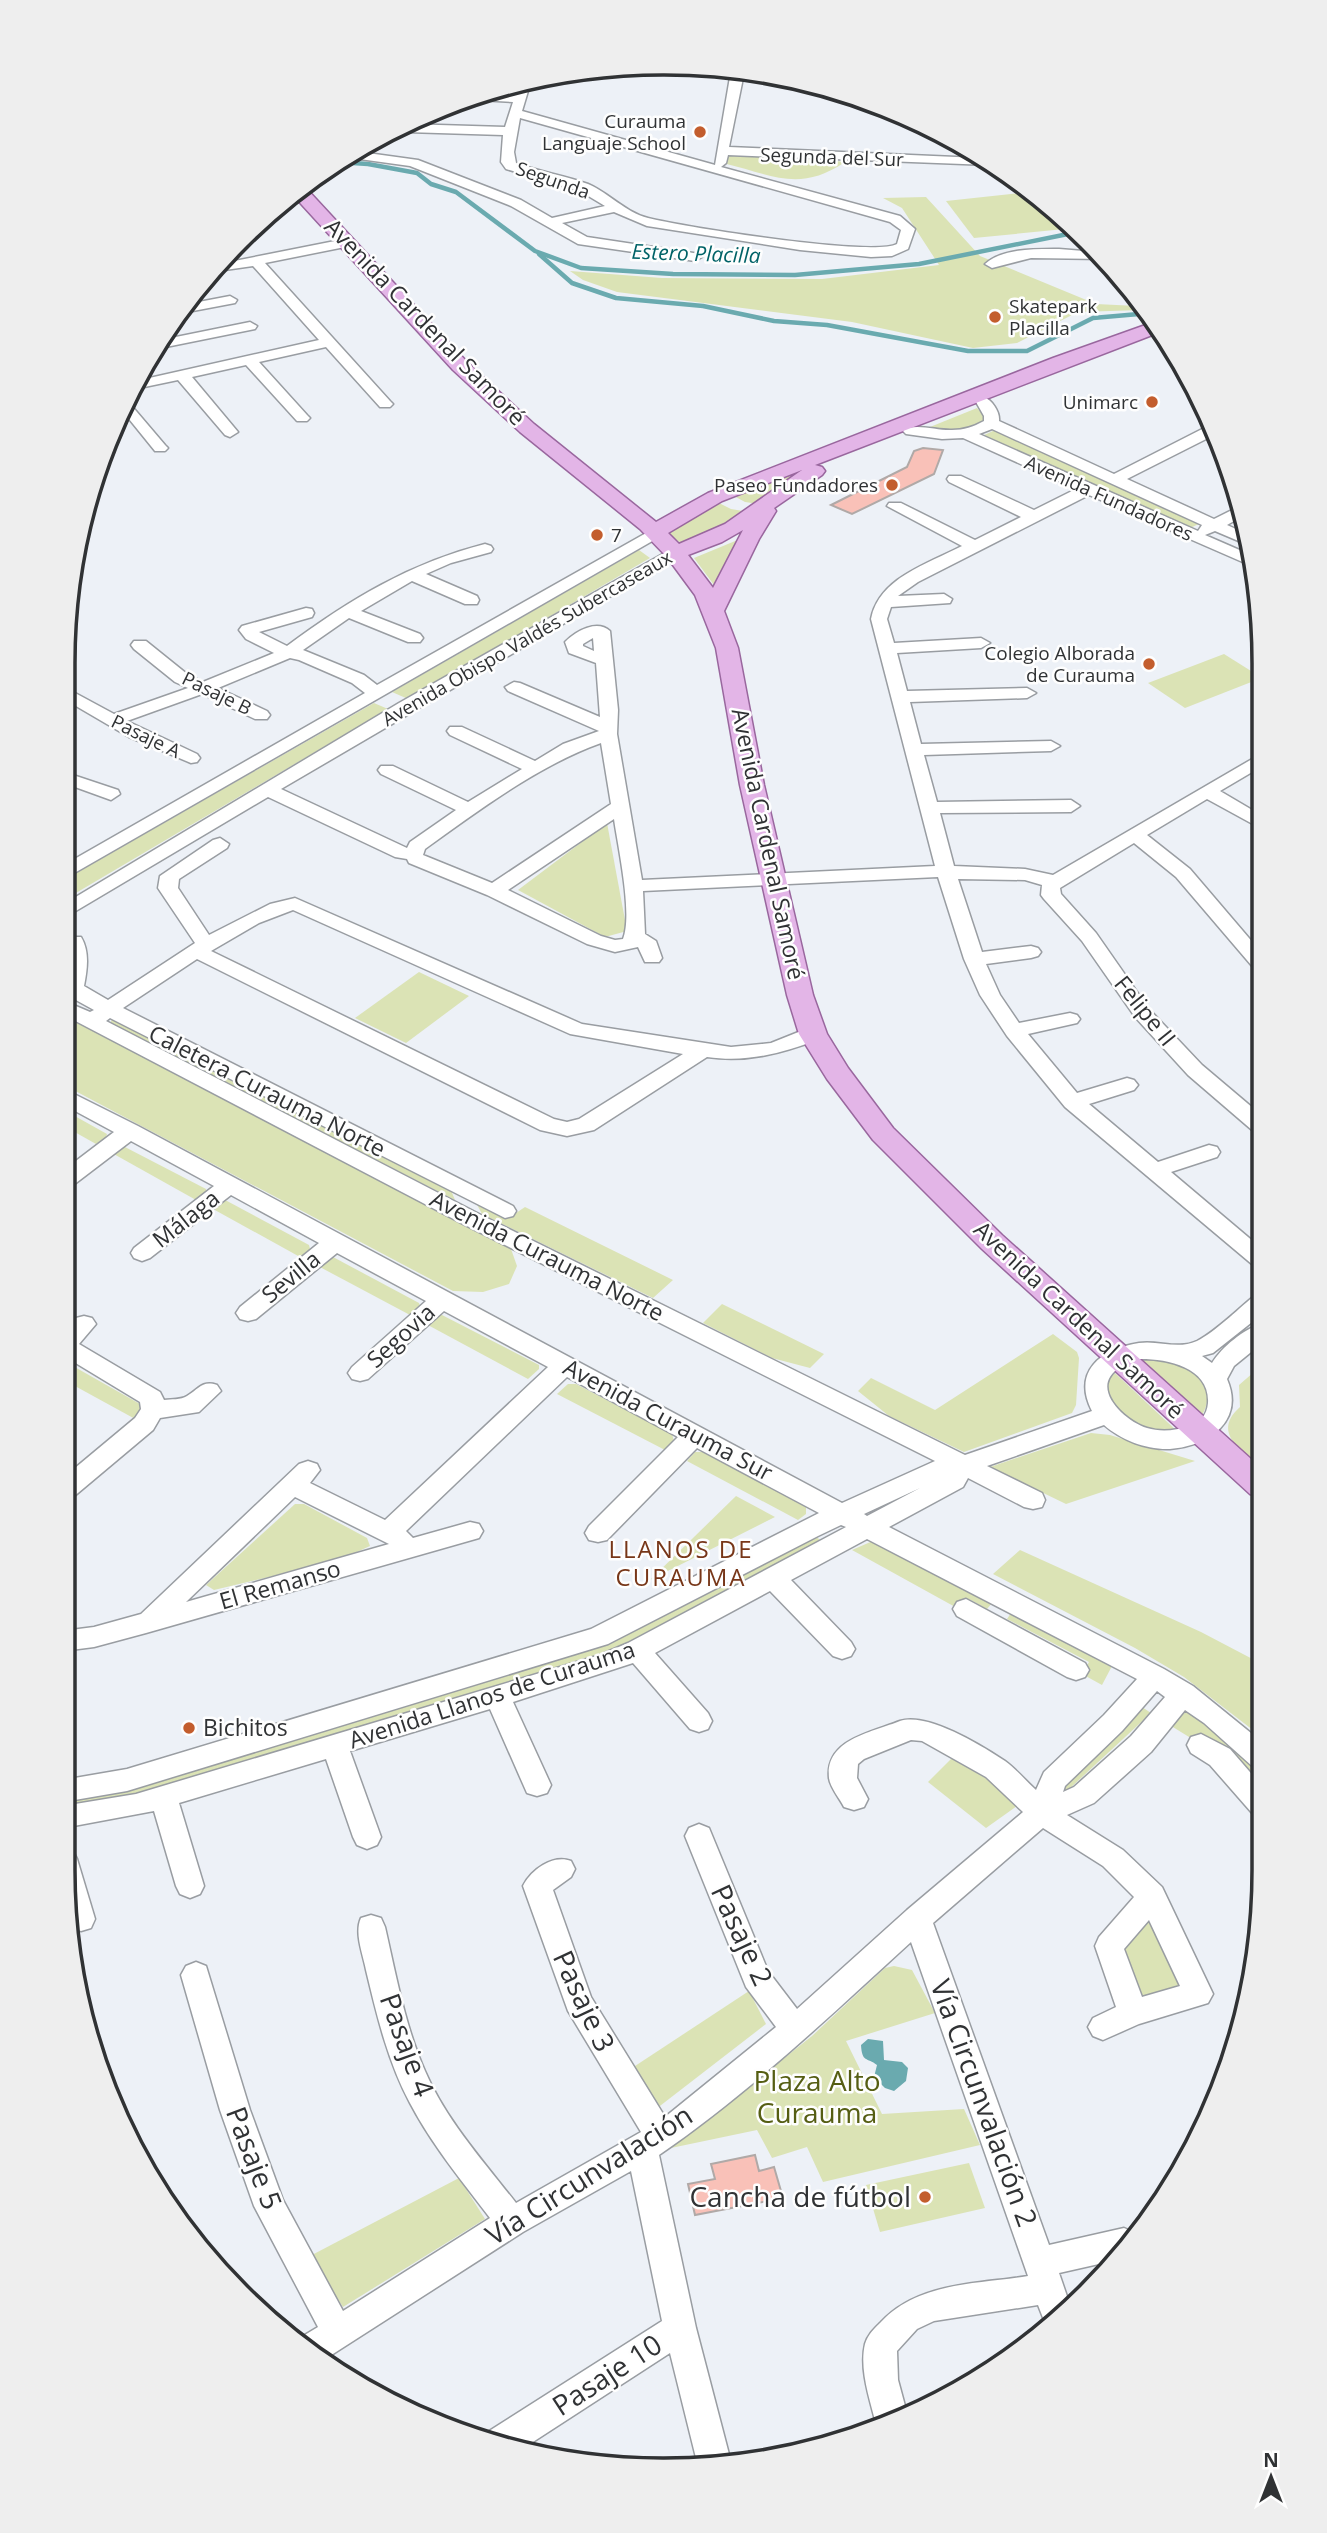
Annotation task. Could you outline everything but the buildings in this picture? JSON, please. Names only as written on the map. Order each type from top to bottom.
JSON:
[{"type":"main road","name":"Avenida Cardenal Samoré","points":[[304,197],[460,366],[527,428],[655,533],[675,552],[697,580],[713,609],[727,648],[800,995],[813,1034],[837,1073],[883,1133],[992,1242],[1252,1478]]},
{"type":"main road","name":"Avenida Obispo Valdés Subercaseaux","points":[[655,533],[670,521],[715,497],[1148,330]]},
{"type":"main road","name":"Avenida Obispo Valdés Subercaseaux","points":[[675,552],[697,547],[723,535],[831,463],[1151,334]]},
{"type":"main road","points":[[713,609],[748,539],[780,495]]},
{"type":"main road","points":[[715,497],[739,506],[761,510]]},
{"type":"street","points":[[515,113],[719,171],[737,80]]},
{"type":"street","name":"Segunda","points":[[522,93],[509,131],[508,164],[578,186],[602,197],[613,208],[630,217],[656,224],[800,246],[878,254],[892,252],[903,246],[908,229],[895,219],[719,171]]},
{"type":"street","points":[[502,98],[520,98]]},
{"type":"street","points":[[420,128],[509,131]]},
{"type":"street","name":"Segunda del Sur","points":[[723,151],[950,155],[964,158]]},
{"type":"street","points":[[365,156],[413,163],[516,203],[583,241],[695,257]]},
{"type":"street","points":[[550,222],[613,208]]},
{"type":"street","points":[[231,266],[263,259],[295,258],[347,246]]},
{"type":"street","points":[[992,264],[1006,257],[1038,253],[1086,255]]},
{"type":"street","points":[[263,259],[330,342],[385,404]]},
{"type":"street","points":[[196,307],[230,300]]},
{"type":"street","points":[[171,342],[250,326]]},
{"type":"street","points":[[147,383],[330,342]]},
{"type":"street","points":[[250,361],[302,418]]},
{"type":"street","points":[[153,372],[160,380]]},
{"type":"street","points":[[182,376],[230,432]]},
{"type":"street","points":[[984,402],[992,416],[991,423]]},
{"type":"street","points":[[132,413],[160,448]]},
{"type":"street","name":"Avenida Fundadores","points":[[966,435],[991,423],[1237,536]]},
{"type":"street","name":"Avenida Fundadores","points":[[911,431],[966,435],[1241,557]]},
{"type":"street","points":[[1114,480],[1205,433]]},
{"type":"street","points":[[955,479],[1035,517]]},
{"type":"street","points":[[1089,489],[912,578],[890,592],[883,602],[879,619],[949,877],[974,960],[990,996],[1014,1031],[1073,1102],[1252,1247]]},
{"type":"street","points":[[895,506],[974,546]]},
{"type":"street","points":[[1195,536],[1233,515]]},
{"type":"street","name":"Avenida Obispo Valdés Subercaseaux","points":[[75,867],[655,533]]},
{"type":"street","points":[[113,720],[206,687],[288,653],[347,611],[411,574],[445,560],[485,549]]},
{"type":"street","name":"Avenida Obispo Valdés Subercaseaux","points":[[75,905],[405,707],[675,552]]},
{"type":"street","points":[[411,574],[471,600]]},
{"type":"street","points":[[883,602],[944,599]]},
{"type":"street","points":[[347,611],[414,638]]},
{"type":"street","points":[[306,613],[248,630],[252,635],[288,653],[293,660],[405,707]]},
{"type":"street","points":[[886,649],[981,643]]},
{"type":"street","name":"Pasaje B","points":[[140,645],[181,678],[206,687],[261,715]]},
{"type":"street","points":[[413,854],[416,859],[494,891],[609,945],[631,943],[636,937],[635,893],[608,731],[609,710],[603,660]]},
{"type":"street","points":[[514,688],[608,731]]},
{"type":"street","points":[[898,697],[1027,693]]},
{"type":"street","name":"Pasaje A","points":[[75,698],[135,733],[191,758]]},
{"type":"street","points":[[456,731],[536,768]]},
{"type":"street","points":[[413,854],[417,846],[469,809],[579,743],[608,731]]},
{"type":"street","points":[[913,750],[1051,746]]},
{"type":"street","points":[[635,893],[1024,873],[1044,877],[1054,883],[1252,764]]},
{"type":"street","points":[[387,771],[469,809]]},
{"type":"street","points":[[75,780],[111,794]]},
{"type":"street","points":[[266,789],[402,853],[413,854]]},
{"type":"street","points":[[1208,792],[1252,818]]},
{"type":"street","points":[[930,808],[1071,806]]},
{"type":"street","points":[[494,891],[619,807]]},
{"type":"street","points":[[1134,834],[1183,873],[1252,954]]},
{"type":"street","points":[[220,844],[170,876],[168,882],[168,888],[202,949],[548,1125],[567,1129],[586,1125],[703,1050]]},
{"type":"street","name":"Felipe II","points":[[1054,883],[1050,887],[1051,895],[1089,937],[1142,1013],[1195,1070],[1252,1118]]},
{"type":"street","points":[[99,1016],[202,949],[282,906],[303,906],[515,1003],[577,1028],[703,1050],[756,1053],[813,1034]]},
{"type":"street","points":[[636,937],[649,945],[652,958]]},
{"type":"street","name":"Caletera Curauma Norte","points":[[75,943],[78,953],[75,978]]},
{"type":"street","points":[[974,960],[1031,953]]},
{"type":"street","name":"Caletera Curauma Norte","points":[[75,988],[99,1016],[505,1211]]},
{"type":"street","name":"Avenida Curauma Norte","points":[[75,1010],[99,1016],[471,1219],[1033,1500]]},
{"type":"street","points":[[1014,1031],[1070,1019]]},
{"type":"street","points":[[1073,1102],[1127,1085]]},
{"type":"street","name":"Avenida Curauma Sur","points":[[75,1102],[869,1528],[1156,1676],[1213,1714],[1252,1749]]},
{"type":"street","points":[[75,1173],[130,1131]]},
{"type":"street","points":[[1155,1170],[1209,1152]]},
{"type":"street","name":"Málaga","points":[[142,1254],[229,1185]]},
{"type":"street","points":[[460,1188],[471,1219]]},
{"type":"street","name":"Sevilla","points":[[248,1313],[335,1242]]},
{"type":"street","name":"Segovia","points":[[360,1373],[443,1299]]},
{"type":"street","points":[[1175,1354],[1205,1346],[1252,1310]]},
{"type":"street","points":[[75,1333],[84,1324]]},
{"type":"street","points":[[1214,1380],[1226,1360],[1252,1339]]},
{"type":"street","points":[[1139,1350],[1175,1354],[1198,1364],[1219,1389],[1220,1408],[1217,1417],[1201,1432],[1178,1439],[1151,1439],[1125,1431],[1105,1416],[1096,1400],[1094,1383],[1102,1368],[1117,1357],[1139,1350]]},
{"type":"street","points":[[75,1351],[152,1398],[153,1410],[145,1424],[75,1482]]},
{"type":"street","points":[[389,1532],[565,1365]]},
{"type":"street","points":[[153,1410],[191,1406],[209,1391]]},
{"type":"street","name":"Avenida Llanos de Curauma","points":[[75,1789],[127,1780],[599,1637],[841,1513],[936,1470],[964,1465],[1105,1416]]},
{"type":"street","points":[[598,1533],[695,1435]]},
{"type":"street","name":"Avenida Llanos de Curauma","points":[[75,1816],[109,1812],[607,1663],[637,1650],[869,1528],[954,1480],[964,1465]]},
{"type":"street","name":"El Remanso","points":[[146,1623],[301,1478],[414,1547]]},
{"type":"street","name":"El Remanso","points":[[75,1639],[146,1623],[470,1531]]},
{"type":"street","points":[[774,1578],[842,1649]]},
{"type":"street","points":[[990,1622],[1009,1600]]},
{"type":"street","points":[[966,1609],[1076,1670]]},
{"type":"street","points":[[637,1650],[699,1721]]},
{"type":"street","points":[[1042,1813],[1054,1780],[1156,1676]]},
{"type":"street","points":[[1042,1813],[1084,1795],[1141,1744],[1184,1693]]},
{"type":"street","points":[[497,1696],[537,1786]]},
{"type":"street","points":[[853,1799],[843,1779],[845,1759],[866,1746],[910,1728],[927,1731],[996,1769],[1042,1813],[1113,1857],[1152,1896],[1198,1994],[1133,2013],[1103,2027]]},
{"type":"street","points":[[334,1744],[367,1837]]},
{"type":"street","points":[[1201,1745],[1220,1757],[1252,1794]]},
{"type":"street","points":[[163,1796],[190,1886]]},
{"type":"street","name":"Vía Circunvalación","points":[[317,2345],[512,2222],[679,2124],[795,2029],[917,1919],[1042,1813]]},
{"type":"street","name":"Pasaje 2","points":[[699,1836],[756,1978],[795,2029]]},
{"type":"street","name":"Pasaje 3","points":[[561,1869],[537,1886],[578,2002],[651,2142]]},
{"type":"street","points":[[1133,2013],[1109,1946],[1152,1896]]},
{"type":"street","points":[[77,1905],[81,1919]]},
{"type":"street","name":"Vía Circunvalación 2","points":[[917,1919],[1056,2308]]},
{"type":"street","name":"Pasaje 4","points":[[371,1927],[410,2072],[437,2122],[512,2222]]},
{"type":"street","name":"Pasaje 5","points":[[196,1975],[235,2110],[270,2207],[338,2331]]},
{"type":"street","name":"Pasaje 10","points":[[651,2142],[680,2328],[712,2455]]},
{"type":"street","points":[[890,2412],[882,2380],[881,2345],[906,2318],[931,2306],[1045,2275],[1113,2248]]},
{"type":"street","name":"Pasaje 10","points":[[510,2438],[680,2328]]},
{"type":"green space","points":[[730,155],[845,162],[814,177],[786,179],[723,163]]},
{"type":"green space","points":[[1017,193],[1060,230],[974,238],[946,201]]},
{"type":"green space","points":[[926,197],[980,256],[1096,304],[1130,306],[1134,310],[1078,312],[1017,343],[973,348],[852,322],[617,292],[583,280],[570,271],[662,278],[822,279],[939,265],[902,208],[883,198]]},
{"type":"green space","points":[[977,408],[983,415],[983,421],[971,428],[951,430],[930,427]]},
{"type":"green space","points":[[995,430],[1201,523],[1188,529],[982,436]]},
{"type":"green space","points":[[796,471],[798,473],[759,504],[745,502],[734,496]]},
{"type":"green space","points":[[717,502],[731,509],[749,512],[718,532],[683,544],[667,534],[668,528]]},
{"type":"green space","points":[[740,539],[720,593],[694,558]]},
{"type":"green space","points":[[639,550],[650,558],[408,699],[392,692]]},
{"type":"green space","points":[[1224,654],[1252,672],[1252,682],[1185,708],[1148,683]]},
{"type":"green space","points":[[374,703],[388,709],[75,894],[75,874]]},
{"type":"green space","points":[[607,823],[627,931],[605,937],[518,890]]},
{"type":"green space","points":[[419,972],[469,996],[406,1043],[355,1018]]},
{"type":"green space","points":[[112,1019],[117,1019],[450,1188],[455,1200],[110,1024]]},
{"type":"green space","points":[[75,1022],[511,1249],[517,1266],[509,1284],[483,1292],[453,1291],[75,1091]]},
{"type":"green space","points":[[75,1116],[107,1134],[96,1144],[75,1132]]},
{"type":"green space","points":[[123,1146],[206,1189],[206,1192],[196,1200],[112,1153]]},
{"type":"green space","points":[[474,1199],[510,1217],[525,1207],[673,1280],[653,1298],[482,1214]]},
{"type":"green space","points":[[222,1201],[227,1201],[309,1245],[310,1249],[300,1257],[213,1209]]},
{"type":"green space","points":[[328,1257],[333,1257],[419,1303],[420,1306],[410,1315],[318,1266]]},
{"type":"green space","points":[[722,1304],[824,1354],[810,1368],[772,1358],[703,1323]]},
{"type":"green space","points":[[436,1315],[442,1315],[539,1365],[539,1369],[528,1379],[426,1324]]},
{"type":"green space","points":[[1053,1334],[1077,1352],[1079,1358],[1076,1405],[1072,1413],[964,1452],[889,1416],[858,1391],[871,1378],[935,1410]]},
{"type":"green space","points":[[1146,1357],[1181,1362],[1198,1373],[1207,1393],[1206,1408],[1202,1415],[1137,1361]]},
{"type":"green space","points":[[75,1367],[140,1404],[137,1420],[75,1386]]},
{"type":"green space","points":[[1115,1373],[1180,1434],[1136,1427],[1107,1402],[1106,1382]]},
{"type":"green space","points":[[1252,1374],[1252,1460],[1238,1448],[1229,1433],[1228,1425],[1240,1407],[1239,1385]]},
{"type":"green space","points":[[568,1384],[576,1384],[672,1434],[674,1441],[665,1450],[557,1394]]},
{"type":"green space","points":[[1091,1433],[1110,1435],[1195,1461],[1066,1504],[990,1467]]},
{"type":"green space","points":[[695,1452],[703,1452],[806,1507],[806,1514],[798,1520],[687,1461]]},
{"type":"green space","points":[[736,1496],[775,1517],[650,1580]]},
{"type":"green space","points":[[295,1504],[304,1504],[367,1538],[370,1546],[337,1561],[214,1590],[206,1585]]},
{"type":"green space","points":[[815,1536],[823,1542],[625,1648],[161,1789],[79,1805],[75,1803],[75,1798],[593,1648]]},
{"type":"green space","points":[[875,1540],[992,1603],[987,1609],[969,1599],[957,1608],[852,1550]]},
{"type":"green space","points":[[1020,1550],[1201,1632],[1252,1659],[1252,1729],[1184,1677],[1135,1648],[993,1574]]},
{"type":"green space","points":[[1011,1613],[1112,1666],[1102,1685],[1082,1674],[1089,1662],[1007,1619]]},
{"type":"green space","points":[[1142,1707],[1151,1713],[1067,1791],[1059,1784]]},
{"type":"green space","points":[[1182,1710],[1201,1718],[1225,1737],[1252,1766],[1252,1782],[1241,1769],[1168,1724]]},
{"type":"green space","points":[[953,1757],[985,1775],[1017,1806],[986,1828],[928,1782]]},
{"type":"green space","points":[[1151,1911],[1185,1988],[1134,2001],[1116,1946]]},
{"type":"green space","name":"Plaza Alto Curauma","points":[[894,1966],[912,1970],[935,2013],[846,2041],[882,2114],[964,2109],[980,2145],[823,2182],[807,2147],[772,2158],[757,2130],[671,2148],[812,2036],[885,1968]]},
{"type":"green space","points":[[749,1991],[766,2024],[656,2109],[632,2068]]},
{"type":"green space","name":"Cancha de fútbol","points":[[969,2163],[985,2208],[880,2232],[866,2185]]},
{"type":"green space","points":[[459,2178],[485,2219],[343,2307],[310,2256]]},
{"type":"water","points":[[868,2039],[883,2041],[884,2060],[902,2062],[908,2068],[906,2081],[894,2091],[885,2088],[874,2077],[877,2065],[863,2055],[861,2045]]},
{"type":"waterway","name":"Estero Placilla","points":[[354,163],[417,173],[431,184],[456,192],[535,251],[581,268],[673,274],[795,275],[919,264],[1065,235]]},
{"type":"waterway","points":[[539,254],[572,283],[616,298],[703,306],[774,321],[827,325],[968,351],[1027,351],[1093,318],[1137,314]]},
{"type":"place","name":"Curauma Languaje School","points":[[700,132]]},
{"type":"place","name":"Skatepark Placilla","points":[[995,317]]},
{"type":"place","name":"Unimarc","points":[[1152,402]]},
{"type":"place","name":"Paseo Fundadores","points":[[892,485]]},
{"type":"place","name":"7","points":[[597,535]]},
{"type":"place","name":"Colegio Alborada de Curauma","points":[[1149,664]]},
{"type":"place","name":"Bichitos","points":[[189,1728]]},
{"type":"place","name":"Cancha de fútbol","points":[[925,2197]]},
{"type":"district","name":"LLANOS DE CURAUMA","points":[[681,1564]]}]
